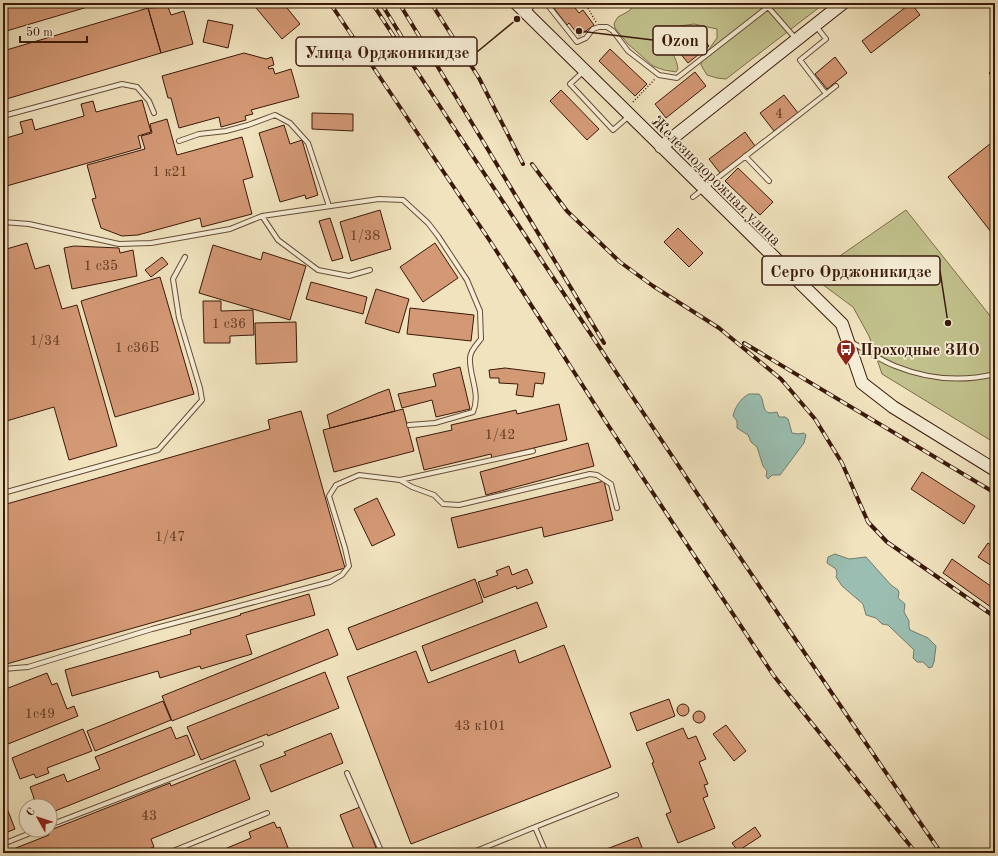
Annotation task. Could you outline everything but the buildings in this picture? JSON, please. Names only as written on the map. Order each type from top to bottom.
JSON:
[{"type":"street","name":"Железнодорожная улица","points":[[516,3],[703,189],[842,324],[848,340],[852,358],[862,383],[893,407],[995,470]]},
{"type":"street","points":[[661,147],[843,3]]},
{"type":"lane","points":[[527,14],[534,3]]},
{"type":"lane","points":[[546,3],[577,42],[586,38],[593,29],[607,27],[613,31],[628,51],[659,75],[676,78],[768,7],[796,40]]},
{"type":"lane","points":[[815,25],[826,39],[800,60],[826,94]]},
{"type":"lane","points":[[584,71],[570,84],[613,130],[629,116]]},
{"type":"lane","points":[[3,116],[122,84],[137,87],[149,101],[154,114]]},
{"type":"lane","points":[[693,197],[836,86]]},
{"type":"lane","points":[[179,141],[199,134],[226,131],[275,115],[290,123],[308,143],[329,206]]},
{"type":"lane","points":[[745,156],[769,181]]},
{"type":"lane","points":[[3,222],[29,224],[119,244],[151,243],[230,229],[262,216],[379,199],[402,200],[428,223],[467,280],[480,311],[481,339],[470,357],[476,405],[473,412],[435,423],[409,425]]},
{"type":"lane","points":[[262,216],[278,240],[318,270],[349,276],[370,270]]},
{"type":"lane","points":[[3,493],[158,450],[202,400],[200,388],[179,318],[173,279],[185,257]]},
{"type":"lane","points":[[848,340],[894,366],[919,375],[958,379],[995,374]]},
{"type":"lane","points":[[3,669],[28,667],[152,629],[330,582],[342,575],[349,566],[329,496],[336,486],[359,475],[400,480],[533,451]]},
{"type":"lane","points":[[400,480],[412,487],[434,495],[443,504],[459,505],[590,474],[597,475],[611,484],[617,508]]},
{"type":"lane","points":[[58,823],[261,744]]},
{"type":"lane","points":[[347,773],[382,853]]},
{"type":"lane","points":[[471,853],[616,795]]},
{"type":"lane","points":[[168,853],[267,813]]},
{"type":"lane","points":[[535,827],[546,853]]},
{"type":"lane","points":[[3,844],[18,838]]},
{"type":"path","points":[[585,3],[599,27]]},
{"type":"path","points":[[632,102],[659,75]]},
{"type":"green space","points":[[636,3],[825,3],[726,79],[707,75],[701,65],[701,60],[717,38],[717,29],[694,24],[680,26],[670,41],[669,46],[678,69],[676,72],[653,66],[628,44],[615,28],[614,24],[618,17],[629,11]]},
{"type":"green space","points":[[906,210],[995,322],[995,443],[882,374],[869,336],[853,307],[811,276]]},
{"type":"water","points":[[749,394],[759,394],[761,396],[764,408],[767,412],[777,412],[779,417],[785,417],[788,419],[792,433],[804,433],[806,435],[804,443],[780,475],[772,475],[768,479],[766,476],[767,471],[763,466],[757,447],[751,442],[748,435],[737,428],[737,421],[733,416],[739,403]]},
{"type":"water","points":[[835,554],[849,559],[866,557],[891,585],[898,590],[898,598],[905,604],[904,612],[909,621],[910,630],[928,638],[936,646],[932,667],[929,668],[923,662],[917,662],[913,658],[914,650],[888,625],[882,624],[876,618],[866,615],[863,604],[842,586],[836,577],[836,569],[827,563],[828,557]]},
{"type":"railway","points":[[330,3],[490,241],[608,425],[774,676],[916,853]]},
{"type":"railway","points":[[372,3],[654,430],[941,853]]},
{"type":"railway","points":[[381,3],[408,47]]},
{"type":"railway","points":[[399,3],[604,343]]},
{"type":"railway","points":[[431,3],[479,78],[523,164]]},
{"type":"railway","points":[[532,164],[567,211],[620,262],[653,286],[719,328],[781,379],[815,419],[842,463],[868,522],[887,542],[995,617]]},
{"type":"railway","points":[[744,343],[995,493]]},
{"type":"place","name":"Улица Орджоникидзе","points":[[517,19]]},
{"type":"place","name":"Ozon","points":[[579,31]]},
{"type":"place","name":"Серго Орджоникидзе","points":[[948,323]]},
{"type":"place","name":"Проходные ЗИО","points":[[846,366]]}]
